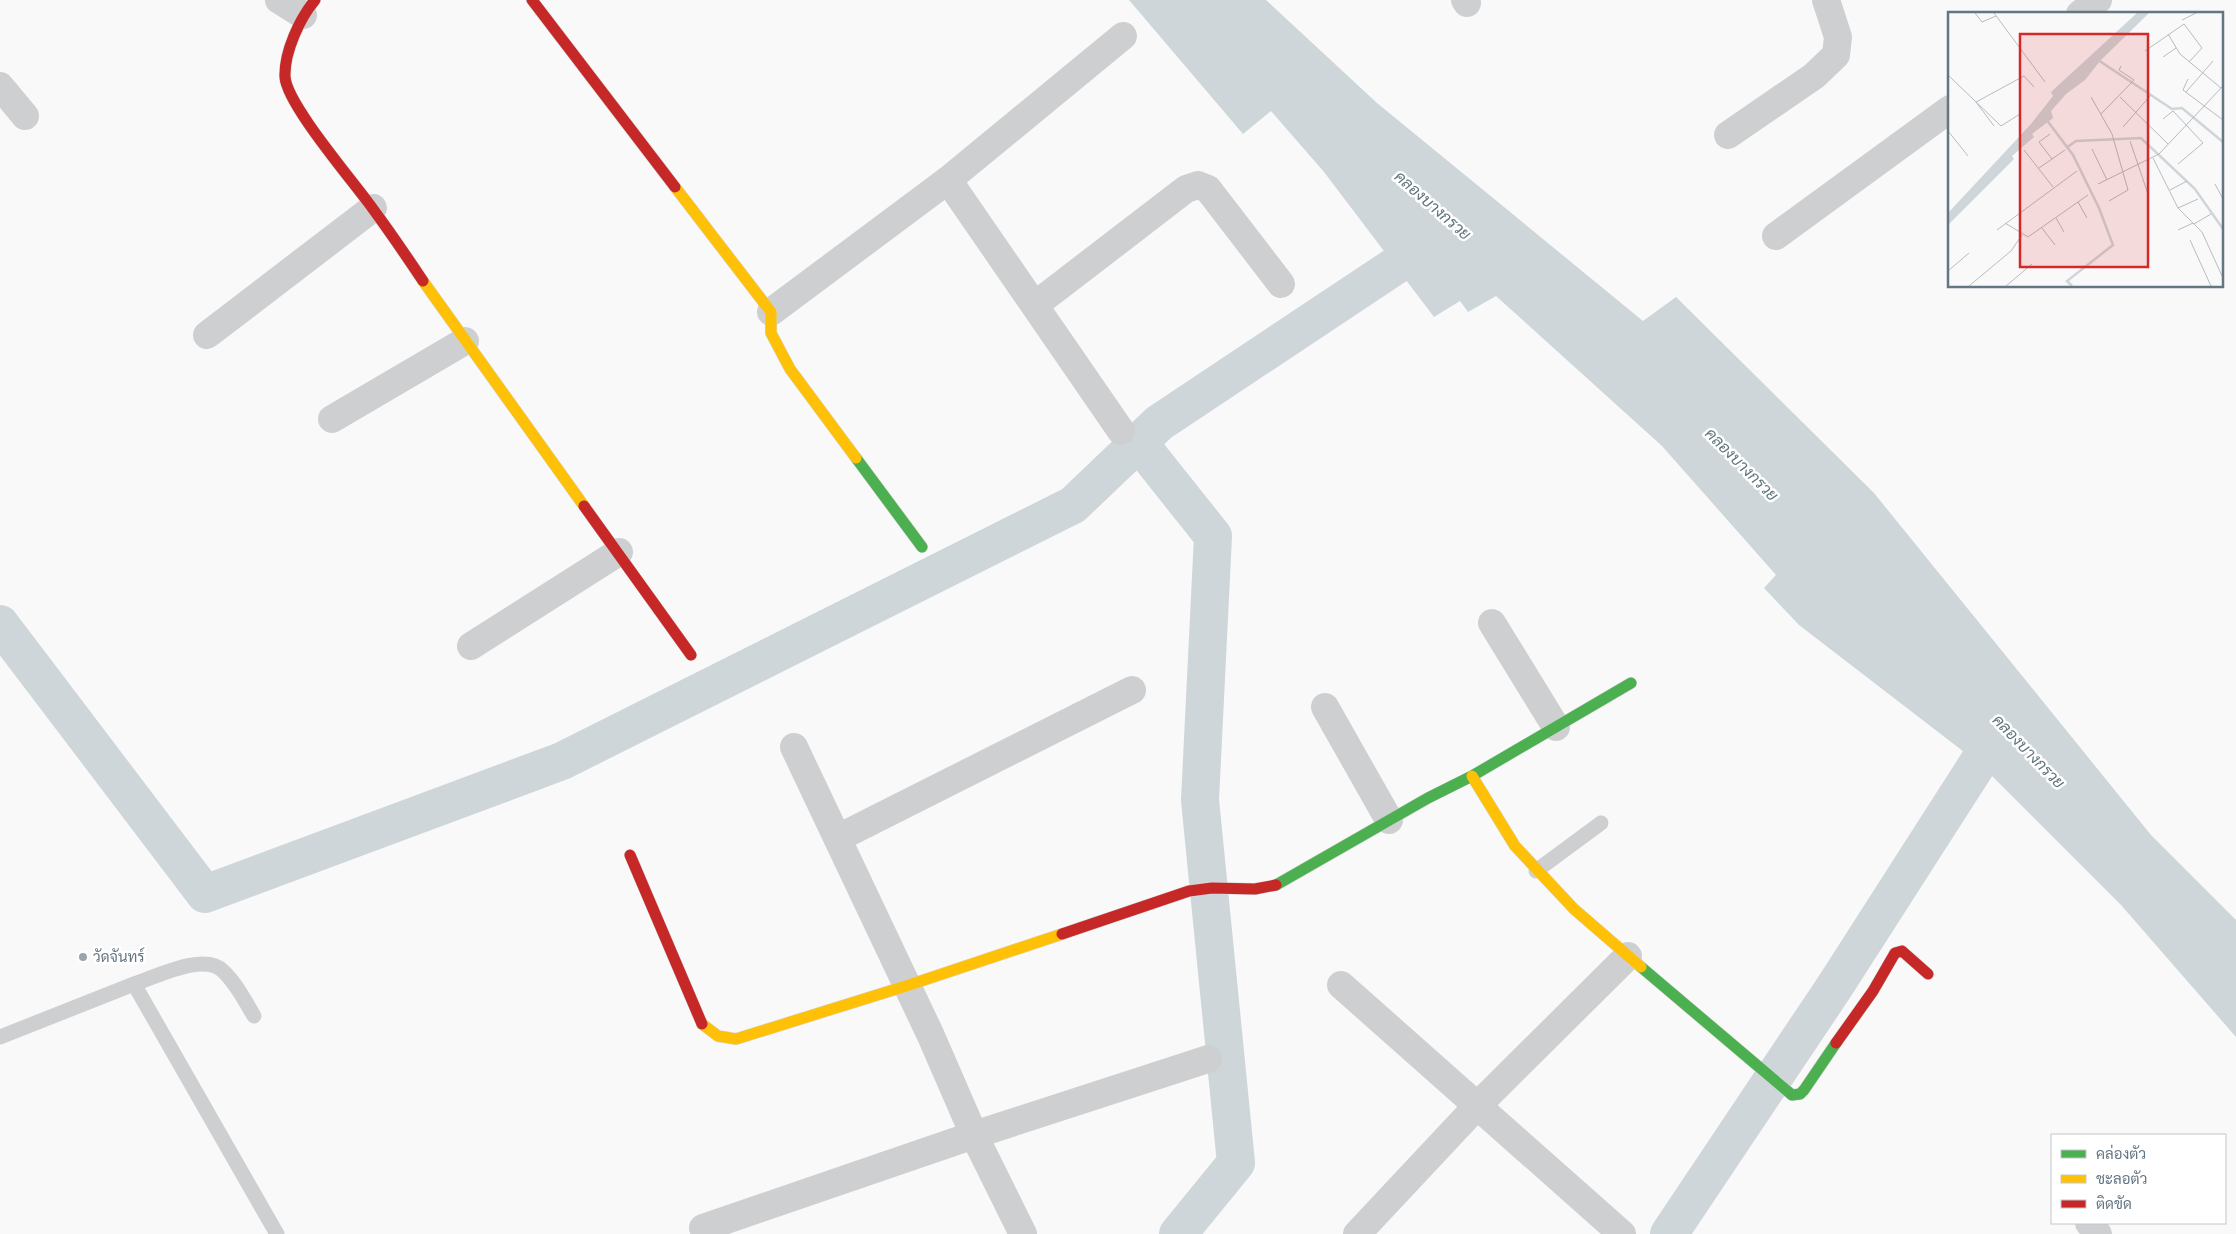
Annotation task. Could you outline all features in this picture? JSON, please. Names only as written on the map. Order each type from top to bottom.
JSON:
[{"type":"street","points":[[279,0],[309,8],[286,60],[285,78],[293,101],[373,208],[465,341],[619,552],[691,655]]},
{"type":"street","points":[[532,0],[771,312],[771,333],[790,369],[922,547]]},
{"type":"street","points":[[1728,135],[1814,76],[1836,55],[1838,37],[1826,0]]},
{"type":"street","points":[[2083,12],[2098,0]]},
{"type":"street","points":[[771,312],[948,180],[1123,36]]},
{"type":"street","points":[[0,86],[25,116]]},
{"type":"street","points":[[1776,236],[1948,110]]},
{"type":"street","points":[[948,180],[1121,430]]},
{"type":"street","points":[[1035,305],[1186,189],[1198,185],[1208,189],[1281,284]]},
{"type":"street","points":[[207,335],[373,208]]},
{"type":"street","points":[[332,419],[465,341]]},
{"type":"street","points":[[471,646],[619,552]]},
{"type":"street","points":[[1492,623],[1556,727]]},
{"type":"street","points":[[630,855],[703,1026],[718,1036],[736,1039],[906,986],[1206,887],[1244,891],[1263,890],[1279,884],[1428,798],[1472,776],[1631,683]]},
{"type":"street","points":[[838,838],[1132,690]]},
{"type":"street","points":[[1325,707],[1389,820]]},
{"type":"street","points":[[794,747],[931,1036],[974,1135],[1024,1234]]},
{"type":"street","points":[[1472,776],[1515,846],[1536,871],[1574,909],[1792,1095],[1800,1094],[1804,1090],[1874,991],[1895,953],[1902,951],[1928,974]]},
{"type":"street","points":[[1357,1234],[1478,1106],[1628,956]]},
{"type":"street","points":[[1341,985],[1622,1234]]},
{"type":"street","points":[[703,1228],[974,1135],[1208,1059]]},
{"type":"street","points":[[2090,1224],[2098,1234]]},
{"type":"lane","points":[[1536,871],[1602,823]]},
{"type":"lane","points":[[0,1037],[134,984],[198,963],[210,964],[222,970],[254,1016]]},
{"type":"lane","points":[[134,984],[277,1234]]},
{"type":"water","name":"คลองบางกรวย","points":[[1129,0],[1266,0],[1377,103],[1643,321],[1676,297],[1874,493],[2151,835],[2236,920],[2236,1037],[2121,905],[1981,765],[1799,625],[1764,588],[1776,575],[1662,446],[1496,296],[1468,312],[1460,301],[1434,317],[1324,172],[1271,111],[1243,134]]},
{"type":"waterway","points":[[0,624],[205,894],[562,761],[1073,505],[1159,423],[1437,238]]},
{"type":"waterway","points":[[1139,443],[1213,536],[1200,800],[1236,1163],[1178,1234]]},
{"type":"waterway","name":"คลองบางกรวย","points":[[1669,1234],[1835,986],[2003,724]]},
{"type":"traffic: fast","points":[[856,458],[922,547]]},
{"type":"traffic: fast","points":[[1276,885],[1428,798],[1472,776],[1631,683]]},
{"type":"traffic: fast","points":[[1641,967],[1792,1095],[1800,1094],[1804,1090],[1836,1043]]},
{"type":"traffic: slow","points":[[675,187],[771,312],[771,333],[790,369],[856,458]]},
{"type":"traffic: slow","points":[[423,281],[584,506]]},
{"type":"traffic: slow","points":[[1472,776],[1515,846],[1574,909],[1641,967]]},
{"type":"traffic: slow","points":[[702,1024],[718,1036],[736,1039],[906,986],[1062,934]]},
{"type":"traffic: jam","points":[[315,0],[304,16],[290,46],[285,67],[285,77],[289,90],[309,124],[364,197],[423,281]]},
{"type":"traffic: jam","points":[[532,0],[675,187]]},
{"type":"traffic: jam","points":[[584,506],[691,655]]},
{"type":"traffic: jam","points":[[630,855],[702,1024]]},
{"type":"traffic: jam","points":[[1062,934],[1189,891],[1212,888],[1255,889],[1276,885]]},
{"type":"traffic: jam","points":[[1836,1043],[1873,991],[1895,953],[1902,951],[1928,974]]},
{"type":"place","name":"วัดจันทร์","points":[[83,957]]}]
